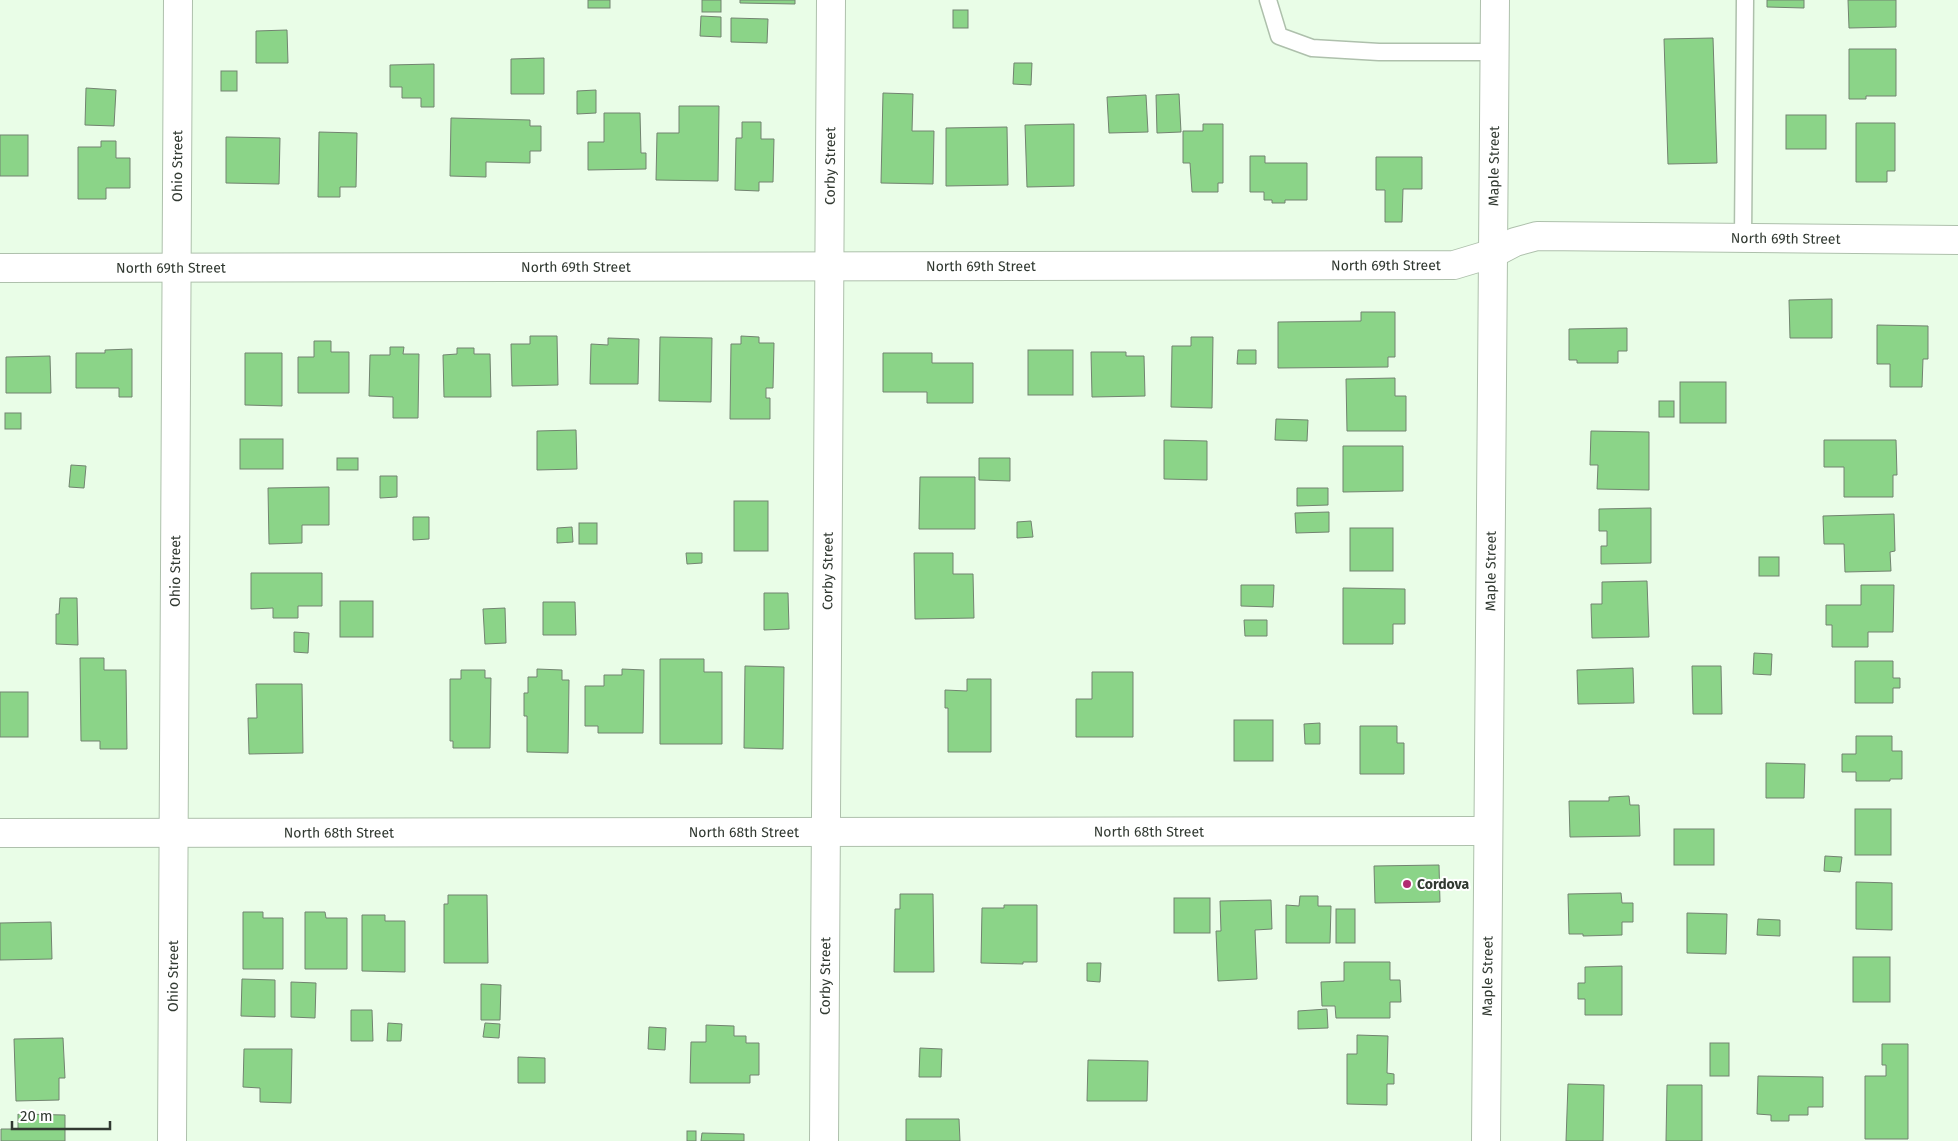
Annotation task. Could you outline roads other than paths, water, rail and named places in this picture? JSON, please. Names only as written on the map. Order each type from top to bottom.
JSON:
[{"type":"street","name":"Ohio Street","points":[[172,1141],[178,0]]},
{"type":"street","name":"Corby Street","points":[[824,1141],[831,0]]},
{"type":"street","name":"Maple Street","points":[[1486,1141],[1495,0]]},
{"type":"street","name":"North 69th Street","points":[[0,268],[1454,265],[1494,253],[1515,242],[1537,236],[1958,240]]},
{"type":"street","name":"North 68th Street","points":[[0,833],[1488,831]]},
{"type":"lane","points":[[1268,0],[1279,36],[1312,48],[1379,52],[1495,52]]},
{"type":"lane","points":[[1743,238],[1745,0]]},
{"type":"place","name":"Cordova","points":[[1407,884]]}]
